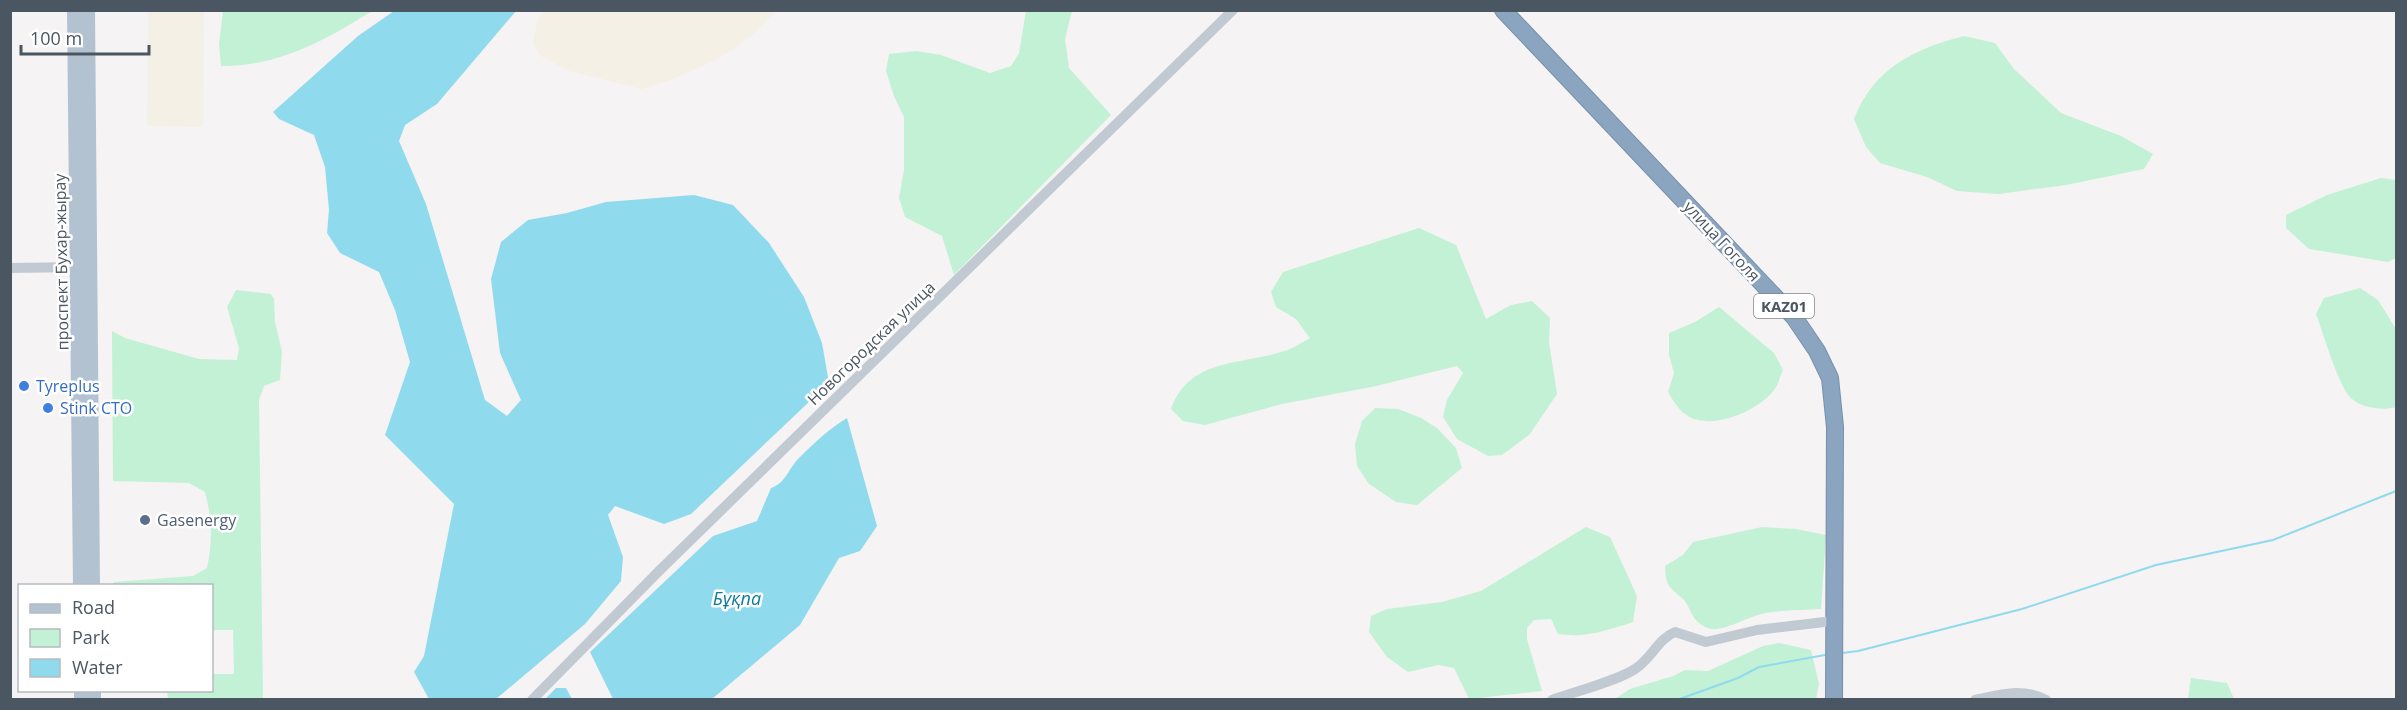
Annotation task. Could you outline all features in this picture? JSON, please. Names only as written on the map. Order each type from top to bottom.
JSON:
[{"type":"highway","name":"улица Гоголя","points":[[1503,10],[1794,317],[1817,351],[1830,378],[1835,427],[1834,699]]},
{"type":"main road","name":"проспект Бухар-жырау","points":[[74,10],[93,584]]},
{"type":"main road","name":"проспект Бухар-жырау","points":[[80,584],[88,10]]},
{"type":"street","name":"Новогородская улица","points":[[532,699],[1233,10]]},
{"type":"street","points":[[10,268],[84,267]]},
{"type":"street","points":[[1552,699],[1631,672],[1644,663],[1665,638],[1675,632],[1706,642],[1758,630],[1833,621]]},
{"type":"street","points":[[1975,699],[2033,693],[2046,699]]},
{"type":"green space","points":[[223,10],[372,11],[337,32],[281,57],[242,65],[221,66],[219,44]]},
{"type":"green space","points":[[1026,11],[1072,11],[1065,39],[1069,68],[1111,115],[954,275],[942,236],[905,217],[899,198],[904,170],[904,117],[886,71],[889,54],[916,51],[941,55],[990,73],[1011,66],[1019,53]]},
{"type":"green space","points":[[1964,36],[1995,43],[2014,69],[2061,113],[2121,136],[2153,154],[2144,169],[2066,185],[1998,194],[1957,191],[1927,177],[1880,163],[1866,147],[1854,119],[1862,101],[1884,74],[1898,63],[1929,47]]},
{"type":"green space","points":[[2381,178],[2396,180],[2396,258],[2388,262],[2309,249],[2286,228],[2286,215],[2327,195]]},
{"type":"green space","points":[[1419,228],[1456,245],[1486,319],[1511,305],[1532,301],[1550,318],[1549,342],[1557,394],[1530,434],[1502,455],[1488,456],[1457,439],[1443,417],[1447,400],[1463,373],[1457,366],[1376,386],[1282,404],[1205,425],[1183,421],[1171,409],[1179,393],[1202,372],[1285,351],[1310,338],[1296,319],[1276,307],[1271,292],[1283,272]]},
{"type":"green space","points":[[2360,288],[2378,300],[2396,329],[2396,407],[2385,409],[2367,407],[2352,399],[2342,384],[2316,314],[2324,298]]},
{"type":"green space","points":[[236,290],[271,294],[274,299],[275,322],[282,352],[280,380],[264,386],[259,400],[263,699],[168,699],[167,692],[213,692],[213,674],[234,674],[233,630],[213,630],[213,584],[114,584],[114,582],[193,576],[207,568],[211,530],[205,492],[189,483],[113,481],[112,331],[125,338],[199,359],[237,360],[239,348],[227,307]]},
{"type":"green space","points":[[1719,307],[1774,353],[1783,370],[1770,395],[1752,408],[1730,418],[1698,420],[1684,413],[1668,392],[1674,373],[1669,355],[1669,333],[1695,322]]},
{"type":"green space","points":[[1375,408],[1398,409],[1421,418],[1437,428],[1456,448],[1462,468],[1417,505],[1396,502],[1369,484],[1357,466],[1355,444],[1362,421]]},
{"type":"green space","points":[[1586,527],[1610,537],[1637,596],[1633,622],[1596,633],[1568,635],[1558,634],[1551,619],[1534,620],[1527,628],[1527,639],[1542,691],[1469,699],[1454,668],[1438,665],[1408,672],[1387,657],[1369,632],[1371,616],[1387,609],[1442,602],[1481,591]]},
{"type":"green space","points":[[1762,527],[1796,529],[1826,535],[1821,609],[1765,613],[1717,629],[1703,626],[1694,618],[1684,600],[1669,586],[1665,566],[1683,555],[1693,542]]},
{"type":"green space","points":[[1779,643],[1811,650],[1819,684],[1816,699],[1615,699],[1630,689],[1685,670],[1708,671],[1763,646]]},
{"type":"green space","points":[[2191,678],[2227,683],[2234,699],[2188,699]]},
{"type":"sand","points":[[544,10],[776,11],[753,35],[718,59],[671,80],[642,89],[569,71],[541,56],[533,44],[538,19]]},
{"type":"sand","points":[[148,11],[204,11],[203,127],[147,126]]},
{"type":"water","points":[[394,11],[516,11],[437,104],[405,125],[399,141],[426,204],[485,400],[507,416],[521,400],[500,353],[491,279],[501,242],[528,220],[567,213],[606,202],[694,195],[733,205],[769,243],[804,297],[822,343],[829,383],[691,514],[664,524],[615,506],[608,515],[623,557],[621,581],[585,624],[496,699],[429,699],[414,672],[424,656],[454,504],[385,435],[410,362],[395,310],[379,272],[340,253],[327,233],[329,210],[325,167],[314,135],[279,119],[273,112],[358,36]]},
{"type":"water","name":"Бұқпа","points":[[847,418],[877,526],[860,551],[839,558],[800,625],[712,699],[613,699],[590,652],[713,536],[757,521],[771,488],[780,483],[795,462],[816,442]]},
{"type":"water","points":[[556,688],[566,688],[572,699],[545,699]]},
{"type":"waterway","points":[[1842,653],[1858,651],[2022,609],[2156,565],[2273,540],[2396,491]]},
{"type":"waterway","points":[[1677,700],[1738,678],[1759,667],[1825,655]]},
{"type":"place","name":"Tyreplus","points":[[24,386]]},
{"type":"place","name":"Stink СТО","points":[[48,408]]},
{"type":"place","name":"Gasenergy","points":[[145,520]]}]
